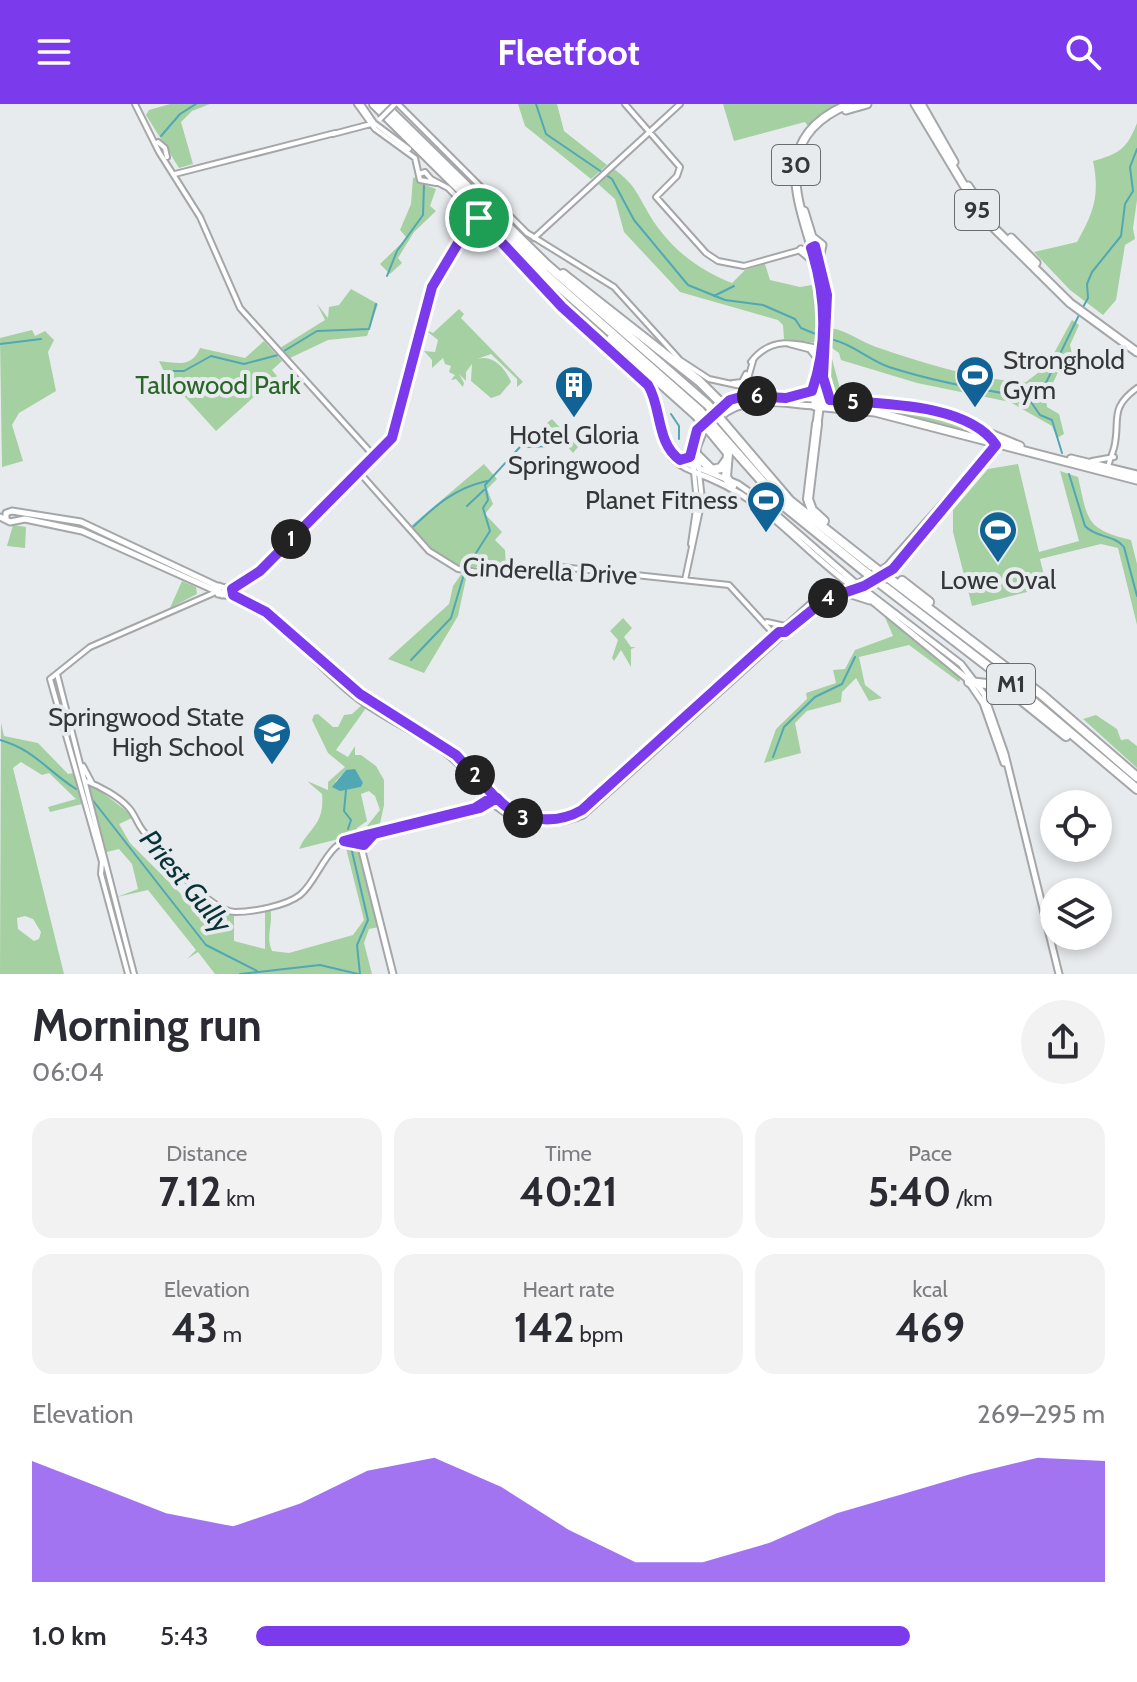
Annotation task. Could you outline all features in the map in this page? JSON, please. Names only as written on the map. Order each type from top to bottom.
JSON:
[{"type":"highway","name":"M1","points":[[374,104],[569,295],[701,411]]},
{"type":"highway","name":"M1","points":[[383,104],[701,411],[784,506],[875,569],[893,577],[1137,777]]},
{"type":"highway","points":[[546,264],[552,265],[699,381],[725,408]]},
{"type":"highway","points":[[817,424],[809,504],[875,569]]},
{"type":"highway","points":[[713,425],[729,457],[729,483]]},
{"type":"highway","points":[[695,454],[707,468],[718,469],[727,460],[723,447]]},
{"type":"highway","points":[[714,477],[727,466]]},
{"type":"highway","name":"M1","points":[[875,569],[879,582],[1034,702],[1137,792]]},
{"type":"highway","points":[[973,682],[993,682],[1004,686],[1137,792]]},
{"type":"highway","points":[[984,694],[989,687],[1004,686]]},
{"type":"main road","name":"30","points":[[820,402],[824,307],[818,262],[795,196],[797,161],[815,128],[849,104]]},
{"type":"main road","name":"30","points":[[813,247],[799,189],[799,171],[806,148],[831,119],[867,104]]},
{"type":"main road","name":"95","points":[[920,104],[976,208],[1078,306],[1137,352]]},
{"type":"main road","points":[[801,250],[818,262],[822,245],[812,237]]},
{"type":"main road","name":"95","points":[[1086,312],[1137,345]]},
{"type":"main road","points":[[786,398],[810,393],[821,374]]},
{"type":"main road","points":[[817,424],[821,374]]},
{"type":"main road","points":[[1059,974],[1009,773],[984,694],[948,660],[875,603],[755,496],[694,470],[697,430],[742,396],[786,398],[875,412],[986,443],[1082,461],[1109,471]]},
{"type":"main road","points":[[695,454],[725,408],[754,401],[923,407],[1018,448],[1137,478]]},
{"type":"main road","points":[[980,431],[996,445]]},
{"type":"main road","points":[[986,443],[989,454]]},
{"type":"main road","points":[[3,515],[15,521],[25,519],[82,531],[221,590],[264,615],[351,693],[448,754],[485,792],[523,818],[577,813],[770,640],[819,603],[857,586],[892,562],[964,487],[996,445]]},
{"type":"main road","points":[[870,595],[869,587],[879,582],[901,560],[956,489],[989,454],[1018,448]]},
{"type":"main road","points":[[729,483],[838,574],[961,664],[983,703],[1009,773]]},
{"type":"main road","points":[[956,489],[964,487]]},
{"type":"main road","points":[[3,515],[15,512],[81,522],[266,612],[360,694],[456,755],[510,818],[523,823],[579,818],[839,583],[838,574]]},
{"type":"main road","points":[[15,512],[15,521]]},
{"type":"main road","points":[[829,592],[879,582]]},
{"type":"main road","points":[[842,593],[875,603]]},
{"type":"main road","points":[[714,697],[727,695],[727,688],[733,680]]},
{"type":"main road","points":[[484,804],[485,792]]},
{"type":"main road","points":[[393,974],[363,857],[363,841],[374,834],[475,808],[494,799]]},
{"type":"main road","points":[[475,808],[494,799]]},
{"type":"street","points":[[135,104],[200,217],[240,308],[374,456]]},
{"type":"street","points":[[175,174],[360,127],[380,119],[397,104],[534,238],[608,282],[680,360],[704,377],[723,384],[740,385],[753,361],[767,346],[787,343],[820,351]]},
{"type":"street","points":[[625,104],[680,167],[677,176],[656,197],[715,260],[744,266],[813,247]]},
{"type":"street","points":[[534,238],[680,104]]},
{"type":"street","points":[[361,106],[380,119],[383,129]]},
{"type":"street","points":[[361,106],[364,116],[414,157],[422,181],[446,188],[474,218]]},
{"type":"street","points":[[361,106],[372,123],[417,156],[427,173],[643,384],[652,399],[665,451],[694,470],[699,485]]},
{"type":"street","points":[[360,127],[364,116]]},
{"type":"street","points":[[419,174],[427,173]]},
{"type":"street","points":[[363,841],[344,841],[335,847],[297,897],[248,910],[228,911],[211,902],[155,845],[125,804],[86,783],[50,679],[90,647],[260,571],[374,456],[393,434],[432,287],[474,218]]},
{"type":"street","points":[[573,317],[648,385],[656,400],[667,447],[694,470],[699,485],[685,580]]},
{"type":"street","points":[[1109,471],[1116,413],[1124,399],[1137,388]]},
{"type":"street","points":[[680,460],[695,454]]},
{"type":"street","points":[[1082,461],[1113,454]]},
{"type":"street","name":"Cinderella Drive","points":[[359,472],[429,551],[458,569],[478,572],[555,567],[731,586],[765,622],[783,631]]},
{"type":"street","points":[[699,485],[714,477]]},
{"type":"street","points":[[194,581],[201,588],[200,599]]},
{"type":"street","points":[[233,595],[232,589],[236,584]]},
{"type":"street","points":[[765,622],[772,633],[770,640]]},
{"type":"street","points":[[57,674],[86,783],[128,974]]},
{"type":"street","points":[[106,873],[134,974]]},
{"type":"green space","points":[[170,104],[210,104],[192,111],[181,122],[193,164],[179,168],[146,115],[149,110]]},
{"type":"green space","points":[[518,104],[557,104],[564,131],[607,165],[591,179],[525,126]]},
{"type":"green space","points":[[723,104],[844,104],[809,128],[805,122],[734,141]]},
{"type":"green space","points":[[1137,123],[1135,239],[1125,245],[1116,300],[1103,315],[1070,290],[1034,252],[1077,242],[1094,203],[1096,184],[1093,161],[1121,149],[1130,139]]},
{"type":"green space","points":[[614,169],[632,186],[661,232],[705,270],[732,283],[745,270],[765,264],[770,280],[800,287],[818,284],[822,317],[818,343],[784,339],[783,325],[778,320],[680,292],[624,232],[615,199],[597,183]]},
{"type":"green space","points":[[417,177],[422,184],[436,189],[430,206],[436,211],[414,232],[398,258],[402,263],[390,274],[380,264],[407,238],[400,230],[411,204],[413,178]]},
{"type":"green space","points":[[351,289],[378,304],[367,336],[328,340],[290,358],[280,348],[325,320],[317,304],[328,318],[329,307],[339,305]]},
{"type":"green space","points":[[459,309],[464,314],[461,318],[523,382],[517,387],[517,379],[491,354],[477,359],[488,358],[497,363],[511,382],[500,395],[491,398],[471,381],[472,364],[466,372],[466,381],[459,374],[463,387],[456,379],[451,380],[455,375],[449,372],[451,366],[445,364],[443,358],[432,368],[432,360],[424,351],[435,352],[438,340],[424,329],[433,333]]},
{"type":"green space","points":[[1072,320],[1079,325],[1070,345],[1076,372],[1060,368],[1046,398],[1047,407],[1059,414],[1064,434],[1057,438],[1052,426],[1010,402],[917,383],[841,360],[839,353],[829,346],[831,328],[931,365],[988,378],[1026,382],[1047,366]]},
{"type":"green space","points":[[32,330],[35,336],[45,331],[54,340],[48,352],[56,391],[19,413],[12,425],[23,461],[2,467],[0,338]]},
{"type":"green space","name":"Tallowood Park","points":[[264,341],[282,361],[272,370],[277,376],[216,431],[166,376],[159,361],[188,361],[200,348],[245,358]]},
{"type":"green space","points":[[832,359],[841,392],[833,395],[828,392],[828,361]]},
{"type":"green space","points":[[880,407],[926,411],[962,426],[963,430],[880,410]]},
{"type":"green space","points":[[552,419],[578,447],[573,453],[547,423]]},
{"type":"green space","points":[[484,464],[497,479],[487,489],[493,504],[485,514],[502,532],[495,540],[505,550],[506,566],[461,566],[433,550],[411,526]]},
{"type":"green space","points":[[1018,464],[1039,552],[1079,541],[1060,471],[1078,477],[1087,513],[1097,527],[1131,540],[1137,564],[1137,625],[1118,548],[1101,544],[1040,559],[1047,587],[972,606],[953,532],[953,510],[988,469]]},
{"type":"green space","points":[[13,525],[26,527],[25,548],[7,546]]},
{"type":"green space","points":[[462,573],[467,574],[458,616],[424,673],[388,659],[449,604],[453,586]]},
{"type":"green space","points":[[182,581],[196,587],[197,594],[170,608]]},
{"type":"green space","points":[[884,615],[962,677],[959,682],[909,645],[859,657],[865,685],[882,698],[869,701],[856,678],[842,692],[841,702],[807,711],[795,723],[801,753],[764,763],[776,729],[807,699],[806,693],[836,683],[833,670],[845,669],[855,650],[893,636]]},
{"type":"green space","points":[[623,618],[632,628],[624,637],[631,647],[636,647],[631,649],[631,667],[621,650],[614,661],[612,658],[618,640],[610,631]]},
{"type":"green space","points":[[362,705],[366,708],[336,750],[348,757],[355,746],[355,755],[361,755],[376,766],[384,780],[384,805],[379,828],[371,831],[367,826],[380,810],[375,796],[369,791],[361,794],[367,821],[357,828],[358,834],[299,849],[321,813],[322,794],[307,781],[328,790],[328,782],[345,767],[328,753],[312,720],[318,714],[333,727],[338,727],[344,715],[352,714]],"holes":[[[346,770],[363,783],[361,787],[347,789],[335,782]]]},
{"type":"green space","points":[[1096,715],[1117,729],[1121,740],[1128,739],[1137,746],[1137,768],[1083,719]]},
{"type":"green space","points":[[1,723],[4,736],[38,743],[68,774],[74,773],[82,804],[50,812],[48,807],[76,799],[49,773],[42,775],[21,762],[13,768],[64,974],[0,974]],"holes":[[[25,916],[33,919],[41,932],[39,939],[34,941],[18,929],[17,918]]]},
{"type":"green space","points":[[94,786],[129,813],[132,818],[119,824],[130,843],[205,918],[215,909],[234,915],[234,941],[265,949],[265,910],[270,908],[269,940],[272,951],[289,953],[353,935],[364,920],[345,844],[355,841],[379,927],[369,929],[364,943],[372,974],[215,974],[198,952],[187,959],[196,950],[148,890],[117,897],[138,889],[132,864],[119,849],[103,853],[88,791],[88,787]]},
{"type":"water","points":[[355,769],[363,783],[361,787],[340,791],[332,787],[346,770]]},
{"type":"waterway","points":[[161,136],[180,114],[196,104]]},
{"type":"waterway","points":[[536,104],[546,134],[612,179],[634,220],[688,285],[725,300],[763,305],[795,319],[801,328],[818,335]]},
{"type":"waterway","points":[[1082,309],[1088,298],[1087,284],[1092,272],[1121,236],[1125,204],[1133,191],[1130,167],[1137,149]]},
{"type":"waterway","points":[[387,276],[397,251],[423,215],[424,185]]},
{"type":"waterway","points":[[714,296],[734,286]]},
{"type":"waterway","points":[[284,351],[317,331],[369,329],[376,304]]},
{"type":"waterway","points":[[834,340],[882,364],[906,372],[1028,397],[1040,395],[1079,315]]},
{"type":"waterway","points":[[0,344],[41,339]]},
{"type":"waterway","points":[[165,371],[184,371],[211,356],[244,364],[278,355]]},
{"type":"waterway","points":[[1018,396],[1031,402],[1040,415],[1052,420],[1062,453]]},
{"type":"waterway","points":[[671,414],[679,426],[679,439]]},
{"type":"waterway","points":[[525,447],[552,446],[564,434]]},
{"type":"waterway","points":[[467,567],[490,531],[483,508],[488,500],[485,485],[520,447]]},
{"type":"waterway","points":[[1069,474],[1085,526],[1124,547],[1137,596]]},
{"type":"waterway","points":[[413,527],[447,498],[487,481]]},
{"type":"waterway","points":[[467,506],[484,490]]},
{"type":"waterway","points":[[411,660],[451,618],[464,574]]},
{"type":"waterway","points":[[773,757],[784,727],[815,697],[842,684],[855,657]]},
{"type":"waterway","name":"Priest Gully","points":[[0,740],[32,755],[76,789]]},
{"type":"waterway","points":[[346,790],[344,811],[351,820],[348,829]]},
{"type":"waterway","name":"Priest Gully","points":[[91,798],[206,945],[257,971]]},
{"type":"waterway","points":[[351,847],[368,920],[357,945],[360,974]]},
{"type":"waterway","name":"Priest Gully","points":[[240,974],[320,965],[358,974]]},
{"type":"place","name":"Stronghold Gym","points":[[975,409]]},
{"type":"place","name":"Hotel Gloria Springwood","points":[[574,419]]},
{"type":"place","name":"Planet Fitness","points":[[766,534]]},
{"type":"place","name":"Lowe Oval","points":[[998,564]]},
{"type":"place","name":"Springwood State High School","points":[[272,766]]},
{"type":"route","points":[[479,218],[484,227],[562,307],[648,385],[656,400],[667,447],[680,460],[690,457],[699,427],[730,400],[744,396],[786,398],[812,391],[820,365],[824,320],[822,289],[811,248],[815,246],[827,295],[828,329],[823,377],[830,400],[923,407],[980,431],[996,445],[995,450],[893,569],[864,586],[835,594],[811,609],[785,632],[779,632],[582,810],[570,816],[523,818],[509,811],[497,798],[480,808],[374,834],[361,845],[354,840],[344,841],[475,808],[494,796],[448,748],[360,694],[266,612],[233,595],[232,589],[260,571],[392,438],[432,287],[467,228],[479,218]]}]
